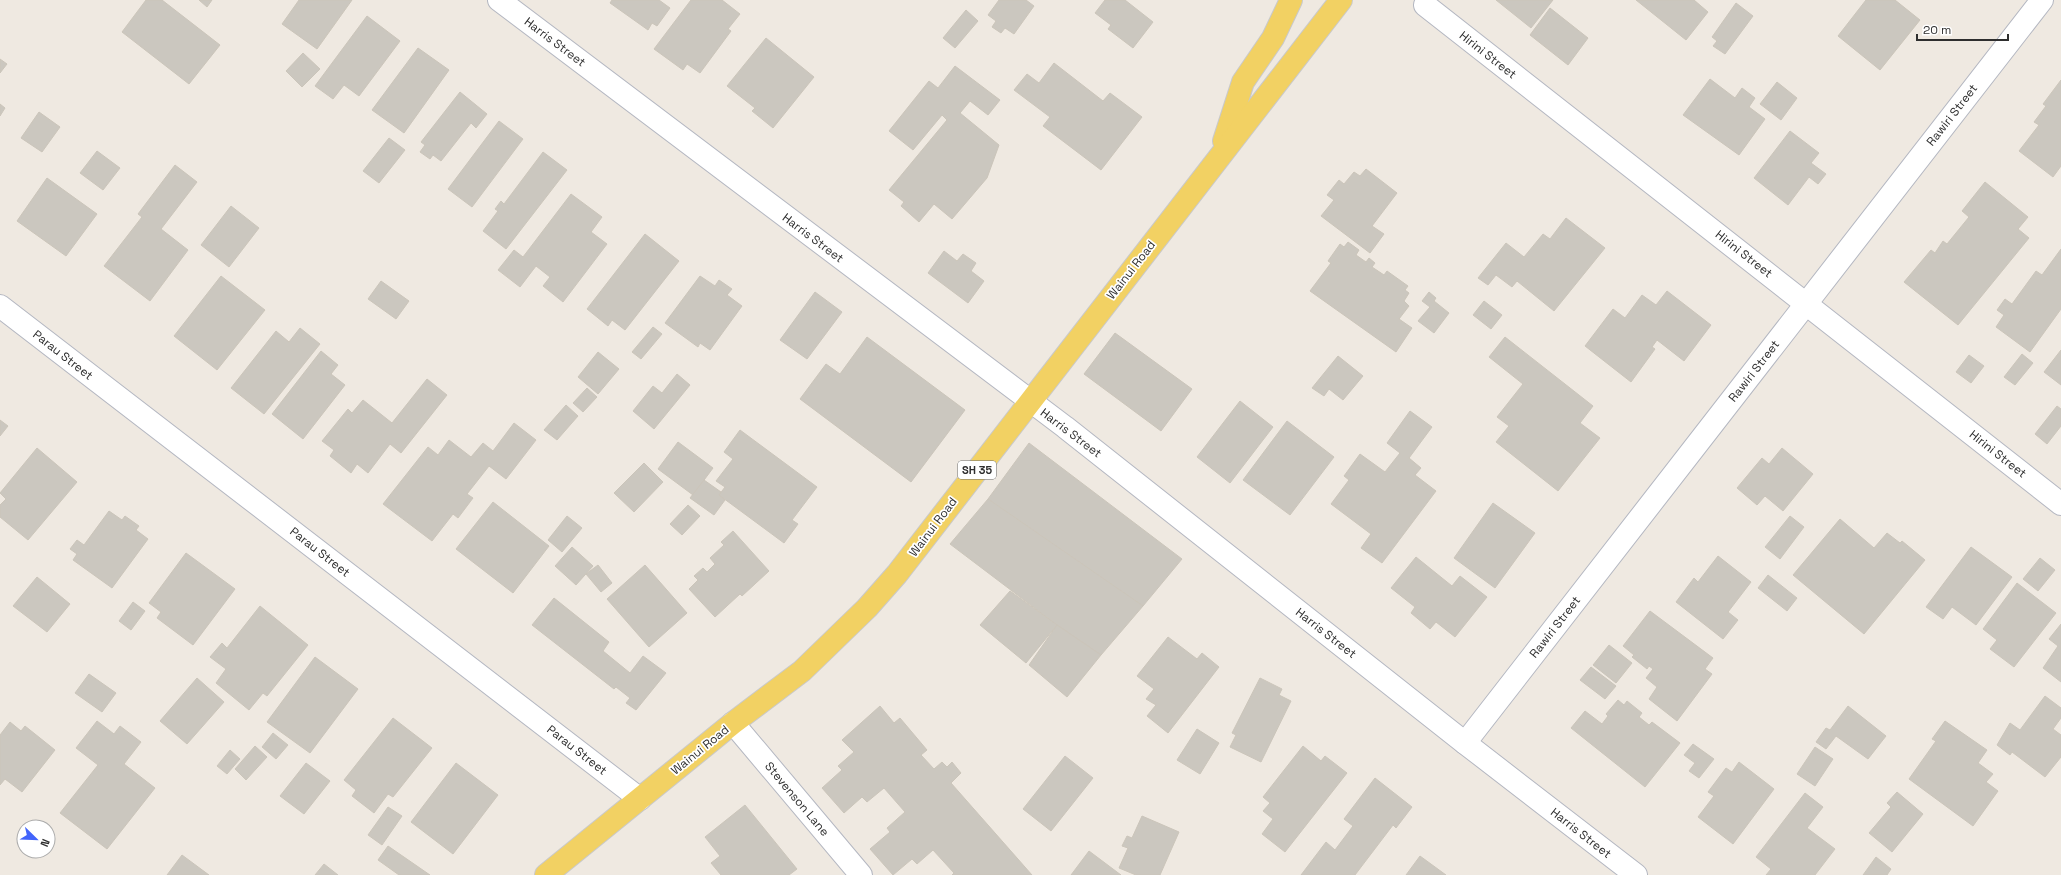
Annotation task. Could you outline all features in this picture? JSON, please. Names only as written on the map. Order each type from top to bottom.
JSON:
[{"type":"main road","points":[[1219,156],[1243,82],[1273,38],[1291,0]]},
{"type":"main road","name":"Wainui Road","points":[[546,875],[733,723],[802,671],[867,608],[896,574],[1341,0]]},
{"type":"street","name":"Harris Street","points":[[499,0],[1065,427],[1465,743],[1636,875]]},
{"type":"street","name":"Rawiri Street","points":[[1465,743],[2042,0]]},
{"type":"street","name":"Hirini Street","points":[[1425,5],[2061,504]]},
{"type":"street","name":"Parau Street","points":[[0,306],[640,799]]},
{"type":"street","name":"Stevenson Lane","points":[[733,723],[861,875]]},
{"type":"building","points":[[146,0],[162,0],[220,45],[189,84],[122,32]]},
{"type":"building","points":[[199,0],[212,0],[207,7]]},
{"type":"building","points":[[299,0],[352,0],[317,49],[282,24]]},
{"type":"building","points":[[612,0],[659,0],[670,8],[657,26],[652,23],[648,30],[610,3]]},
{"type":"building","points":[[691,0],[722,0],[740,14],[728,29],[731,31],[700,73],[687,64],[683,70],[654,49]]},
{"type":"building","points":[[999,0],[1026,0],[1034,6],[1014,34],[1005,28],[1001,33],[992,27],[996,21],[988,15]]},
{"type":"building","points":[[1105,0],[1125,0],[1153,22],[1133,48],[1108,29],[1111,25],[1095,13]]},
{"type":"building","points":[[1496,0],[1553,0],[1531,28]]},
{"type":"building","points":[[1636,0],[1694,0],[1708,12],[1686,40]]},
{"type":"building","points":[[1866,0],[1895,0],[1920,20],[1880,70],[1838,36]]},
{"type":"building","points":[[1736,3],[1753,16],[1725,54],[1713,46],[1717,41],[1712,37]]},
{"type":"building","points":[[1550,8],[1588,38],[1568,65],[1530,35]]},
{"type":"building","points":[[966,10],[978,21],[955,48],[943,38]]},
{"type":"building","points":[[367,16],[400,41],[359,96],[344,85],[333,99],[315,86]]},
{"type":"building","points":[[766,38],[814,77],[773,128],[752,111],[755,108],[727,86]]},
{"type":"building","points":[[418,48],[449,70],[404,133],[372,110]]},
{"type":"building","points":[[303,53],[320,69],[302,87],[286,71]]},
{"type":"building","points":[[0,59],[7,64],[0,73]]},
{"type":"building","points":[[1054,63],[1103,101],[1110,93],[1142,117],[1101,170],[1043,126],[1050,117],[1014,90],[1027,74],[1039,83]]},
{"type":"building","points":[[955,66],[1000,100],[988,115],[970,101],[960,113],[999,145],[987,178],[952,219],[934,204],[919,222],[901,206],[904,202],[889,190],[947,120],[942,115],[913,150],[889,131],[929,81],[938,88]]},
{"type":"building","points":[[1710,79],[1735,98],[1742,88],[1755,98],[1749,107],[1765,119],[1739,155],[1683,115]]},
{"type":"building","points":[[2061,80],[2061,166],[2053,177],[2019,151],[2039,125],[2034,122],[2046,106],[2043,104]]},
{"type":"building","points":[[1777,82],[1797,98],[1781,120],[1760,104]]},
{"type":"building","points":[[460,92],[487,114],[476,128],[471,123],[441,161],[433,155],[430,159],[420,152],[425,145],[421,142]]},
{"type":"building","points":[[0,104],[5,108],[0,116]]},
{"type":"building","points":[[39,112],[60,127],[42,152],[21,138]]},
{"type":"building","points":[[499,121],[523,139],[472,207],[448,189]]},
{"type":"building","points":[[1790,131],[1819,153],[1811,163],[1826,174],[1818,184],[1809,177],[1788,205],[1754,178]]},
{"type":"building","points":[[389,138],[405,150],[379,183],[363,171]]},
{"type":"building","points":[[97,151],[120,168],[103,190],[80,173]]},
{"type":"building","points":[[543,152],[567,170],[506,249],[483,231],[498,211],[495,209],[501,201],[504,204]]},
{"type":"building","points":[[175,165],[197,182],[161,229],[188,250],[150,301],[104,266],[142,217],[138,214]]},
{"type":"building","points":[[1366,169],[1397,193],[1372,226],[1384,234],[1370,253],[1321,216],[1334,200],[1327,195],[1339,180],[1344,184],[1354,172],[1360,176]]},
{"type":"building","points":[[47,178],[97,214],[66,256],[17,221]]},
{"type":"building","points":[[1985,182],[2028,217],[2018,229],[2029,238],[1958,325],[1904,282],[1931,250],[1935,253],[1943,241],[1947,244],[1969,217],[1962,211]]},
{"type":"building","points":[[571,194],[602,217],[591,232],[607,244],[563,302],[543,286],[550,277],[536,266],[520,287],[498,270],[514,250],[523,257]]},
{"type":"building","points":[[231,206],[259,228],[229,267],[201,245]]},
{"type":"building","points":[[1566,218],[1605,248],[1554,311],[1517,281],[1512,287],[1496,275],[1488,285],[1478,278],[1506,243],[1524,257],[1543,234],[1550,239]]},
{"type":"building","points":[[645,234],[679,261],[625,330],[612,320],[608,326],[587,309]]},
{"type":"building","points":[[1348,242],[1359,250],[1356,255],[1366,262],[1369,258],[1375,263],[1372,267],[1384,275],[1387,271],[1408,286],[1405,290],[1409,293],[1404,301],[1409,306],[1399,319],[1412,328],[1396,352],[1310,291],[1331,263],[1328,261],[1340,244],[1344,247]]},
{"type":"building","points":[[2061,249],[2061,309],[2030,352],[1996,327],[2004,315],[1997,310],[2005,299],[2012,304],[2036,271],[2042,275]]},
{"type":"building","points":[[944,251],[957,261],[963,254],[976,263],[971,271],[984,281],[968,303],[928,273]]},
{"type":"building","points":[[221,276],[265,310],[217,370],[174,336]]},
{"type":"building","points":[[700,276],[715,286],[719,280],[732,289],[727,295],[742,306],[710,350],[700,343],[698,347],[665,323]]},
{"type":"building","points":[[381,281],[409,301],[396,319],[368,299]]},
{"type":"building","points":[[1667,291],[1711,325],[1684,361],[1657,340],[1652,347],[1655,349],[1631,382],[1585,346],[1613,309],[1625,318],[1642,295],[1656,305]]},
{"type":"building","points":[[815,292],[842,312],[807,359],[780,340]]},
{"type":"building","points":[[1429,292],[1436,298],[1434,301],[1449,313],[1434,333],[1418,321],[1430,307],[1422,301]]},
{"type":"building","points":[[1484,301],[1502,315],[1491,329],[1473,315]]},
{"type":"building","points":[[653,327],[662,334],[641,359],[632,352]]},
{"type":"building","points":[[300,328],[320,344],[264,414],[231,388],[276,331],[289,342]]},
{"type":"building","points":[[1115,333],[1192,389],[1161,431],[1084,374]]},
{"type":"building","points":[[867,337],[965,410],[911,482],[800,399],[826,364],[840,374]]},
{"type":"building","points":[[1505,337],[1593,406],[1580,423],[1600,438],[1558,491],[1496,442],[1509,426],[1497,417],[1523,384],[1489,357]]},
{"type":"building","points":[[2061,350],[2061,385],[2044,372]]},
{"type":"building","points":[[321,351],[338,365],[331,374],[345,385],[303,439],[272,414]]},
{"type":"building","points":[[598,352],[619,369],[598,394],[578,377]]},
{"type":"building","points":[[2022,354],[2033,363],[2015,385],[2004,377]]},
{"type":"building","points":[[1969,355],[1984,366],[1971,383],[1956,372]]},
{"type":"building","points":[[1338,356],[1363,376],[1343,400],[1329,389],[1324,396],[1312,388]]},
{"type":"building","points":[[677,374],[690,385],[654,429],[633,411],[653,386],[662,393]]},
{"type":"building","points":[[427,379],[447,395],[401,453],[390,444],[368,473],[357,464],[351,473],[330,456],[334,450],[322,441],[348,409],[352,413],[363,400],[392,423]]},
{"type":"building","points":[[587,388],[597,397],[583,412],[573,403]]},
{"type":"building","points":[[1240,401],[1273,427],[1230,483],[1197,457]]},
{"type":"building","points":[[566,405],[578,416],[557,440],[544,430]]},
{"type":"building","points":[[2057,406],[2061,409],[2061,426],[2047,444],[2035,434]]},
{"type":"building","points":[[1410,411],[1432,427],[1409,458],[1421,468],[1415,475],[1436,491],[1382,563],[1361,548],[1371,534],[1331,504],[1349,480],[1344,476],[1360,454],[1385,472],[1400,453],[1387,443]]},
{"type":"building","points":[[0,420],[8,426],[0,436]]},
{"type":"building","points":[[1287,421],[1334,457],[1290,515],[1243,480]]},
{"type":"building","points":[[514,423],[536,440],[506,479],[489,466],[467,494],[473,498],[458,518],[453,514],[432,541],[383,504],[428,447],[438,455],[449,440],[471,457],[483,443],[493,451]]},
{"type":"building","points":[[740,430],[817,487],[792,520],[798,524],[784,543],[719,495],[725,487],[716,481],[733,459],[724,452]]},
{"type":"building","points":[[678,442],[713,468],[693,495],[658,469]]},
{"type":"building","points":[[1029,443],[1182,559],[1143,606],[988,499]]},
{"type":"building","points":[[37,448],[77,482],[28,540],[0,517],[0,505],[6,499],[0,493]]},
{"type":"building","points":[[1782,448],[1813,474],[1783,511],[1765,496],[1757,505],[1737,488],[1762,458],[1769,464]]},
{"type":"building","points":[[644,463],[663,482],[634,512],[614,493]]},
{"type":"building","points":[[704,480],[721,492],[719,495],[725,500],[714,515],[690,498]]},
{"type":"building","points":[[988,499],[1143,606],[1101,655],[1057,625],[950,544]]},
{"type":"building","points":[[493,502],[549,546],[513,593],[456,549]]},
{"type":"building","points":[[1493,503],[1535,533],[1495,588],[1454,558]]},
{"type":"building","points":[[688,505],[700,516],[682,535],[670,524]]},
{"type":"building","points":[[109,511],[122,520],[125,516],[139,526],[136,530],[148,539],[112,588],[73,560],[77,554],[70,549],[77,540],[84,545]]},
{"type":"building","points":[[567,516],[582,528],[562,552],[548,540]]},
{"type":"building","points":[[1790,516],[1804,527],[1780,559],[1765,547]]},
{"type":"building","points":[[1840,519],[1874,548],[1887,533],[1900,543],[1902,541],[1925,560],[1864,634],[1793,575]]},
{"type":"building","points":[[733,531],[769,571],[742,596],[740,594],[715,617],[689,589],[698,580],[694,576],[703,568],[707,572],[715,564],[710,558],[724,545],[721,542]]},
{"type":"building","points":[[572,547],[593,566],[576,585],[555,566]]},
{"type":"building","points":[[1971,547],[2012,577],[1976,625],[1952,607],[1943,619],[1926,607]]},
{"type":"building","points":[[186,553],[235,589],[193,645],[157,618],[161,612],[149,603]]},
{"type":"building","points":[[1718,556],[1751,582],[1728,612],[1738,620],[1723,639],[1676,602],[1694,578],[1698,582]]},
{"type":"building","points":[[1416,557],[1452,586],[1460,576],[1487,597],[1455,637],[1436,622],[1430,629],[1411,613],[1415,607],[1391,588]]},
{"type":"building","points":[[2040,558],[2055,570],[2038,591],[2023,579]]},
{"type":"building","points":[[598,565],[612,583],[601,592],[586,574]]},
{"type":"building","points":[[645,565],[687,613],[649,647],[607,599]]},
{"type":"building","points":[[1768,575],[1797,598],[1787,611],[1758,588]]},
{"type":"building","points":[[37,577],[70,604],[47,632],[13,606]]},
{"type":"building","points":[[2017,583],[2056,613],[2014,667],[1990,649],[1997,640],[1983,629]]},
{"type":"building","points":[[1010,591],[1057,625],[1026,663],[980,625]]},
{"type":"building","points":[[554,598],[609,642],[603,651],[630,673],[643,656],[666,673],[636,710],[626,703],[630,698],[616,687],[614,689],[532,625]]},
{"type":"building","points":[[133,602],[145,611],[131,630],[119,621]]},
{"type":"building","points":[[260,606],[308,645],[267,696],[263,693],[249,710],[216,683],[226,669],[210,657],[222,643],[227,648]]},
{"type":"building","points":[[1650,611],[1713,658],[1705,669],[1712,674],[1677,721],[1649,699],[1657,687],[1646,678],[1653,669],[1649,666],[1647,669],[1632,657],[1634,655],[1623,646]]},
{"type":"building","points":[[2061,624],[2061,682],[2043,668],[2058,646],[2049,639]]},
{"type":"building","points":[[1057,625],[1101,655],[1067,697],[1029,665]]},
{"type":"building","points":[[1168,637],[1197,659],[1202,653],[1219,667],[1168,733],[1147,716],[1156,705],[1146,699],[1154,689],[1137,676]]},
{"type":"building","points":[[1609,645],[1632,663],[1616,683],[1593,665]]},
{"type":"building","points":[[315,657],[358,689],[310,753],[267,722]]},
{"type":"building","points":[[1591,667],[1616,686],[1605,699],[1580,680]]},
{"type":"building","points":[[89,674],[116,693],[102,712],[75,693]]},
{"type":"building","points":[[197,678],[224,702],[187,744],[160,721]]},
{"type":"building","points":[[1260,678],[1282,689],[1279,695],[1291,701],[1261,762],[1230,747],[1236,735],[1232,733]]},
{"type":"building","points":[[2045,696],[2061,708],[2061,718],[2053,729],[2061,735],[2061,757],[2045,777],[2012,752],[2010,755],[1997,745],[2010,723],[2020,730]]},
{"type":"building","points":[[1618,700],[1624,705],[1627,701],[1642,713],[1639,717],[1649,725],[1652,722],[1680,743],[1645,787],[1571,728],[1585,711],[1602,724],[1608,716],[1606,714]]},
{"type":"building","points":[[880,706],[894,723],[900,718],[927,750],[921,755],[934,769],[942,762],[947,767],[952,762],[961,773],[951,783],[1032,875],[952,875],[954,873],[933,850],[917,864],[912,859],[893,875],[870,849],[890,832],[887,828],[905,812],[884,788],[867,802],[862,797],[844,813],[822,788],[842,770],[838,766],[854,752],[842,740]]},
{"type":"building","points":[[1848,706],[1886,736],[1868,759],[1836,736],[1826,749],[1816,742],[1826,728],[1830,730]]},
{"type":"building","points":[[393,718],[432,748],[393,797],[388,794],[374,813],[352,796],[356,790],[344,780]]},
{"type":"building","points":[[97,721],[114,734],[120,726],[141,742],[124,764],[155,788],[107,849],[60,813],[98,765],[76,748]]},
{"type":"building","points":[[1945,721],[1987,750],[1978,763],[1993,774],[1986,782],[1998,791],[1973,826],[1909,779],[1936,741],[1932,739]]},
{"type":"building","points":[[10,722],[21,731],[25,726],[55,750],[22,792],[5,779],[0,785],[0,735]]},
{"type":"building","points":[[1197,729],[1219,743],[1200,774],[1177,760]]},
{"type":"building","points":[[273,733],[288,745],[276,759],[262,747]]},
{"type":"building","points":[[1693,744],[1714,759],[1699,778],[1689,771],[1695,763],[1684,755]]},
{"type":"building","points":[[255,746],[267,757],[246,780],[235,769]]},
{"type":"building","points":[[1303,746],[1321,761],[1325,756],[1347,773],[1285,852],[1262,834],[1273,819],[1263,811],[1270,803],[1263,797]]},
{"type":"building","points":[[1815,747],[1833,759],[1815,786],[1797,774]]},
{"type":"building","points":[[230,750],[240,759],[227,774],[217,766]]},
{"type":"building","points":[[1065,756],[1093,778],[1051,831],[1023,809]]},
{"type":"building","points":[[1739,762],[1774,789],[1733,844],[1698,817],[1714,796],[1708,792],[1726,768],[1732,772]]},
{"type":"building","points":[[306,763],[330,781],[304,814],[280,796]]},
{"type":"building","points":[[456,763],[498,795],[453,854],[411,822]]},
{"type":"building","points":[[1375,778],[1412,807],[1396,828],[1393,825],[1355,875],[1301,875],[1326,842],[1335,850],[1353,826],[1344,819]]},
{"type":"building","points":[[1897,792],[1923,814],[1892,852],[1869,833],[1891,807],[1887,803]]},
{"type":"building","points":[[1805,793],[1823,807],[1807,828],[1835,849],[1815,875],[1766,875],[1771,869],[1756,857]]},
{"type":"building","points":[[745,805],[797,869],[789,875],[721,875],[711,863],[720,856],[705,837]]},
{"type":"building","points":[[388,807],[402,816],[382,845],[368,835]]},
{"type":"building","points":[[1142,816],[1179,832],[1160,875],[1136,875],[1119,868],[1128,848],[1122,846],[1127,836],[1132,838]]},
{"type":"building","points":[[388,846],[430,875],[399,875],[378,860]]},
{"type":"building","points":[[1089,851],[1121,875],[1071,875]]},
{"type":"building","points":[[182,855],[209,875],[167,875]]},
{"type":"building","points":[[1420,856],[1446,875],[1406,875]]},
{"type":"building","points":[[1876,857],[1891,869],[1887,875],[1863,875]]},
{"type":"building","points":[[324,864],[338,875],[315,875]]}]
